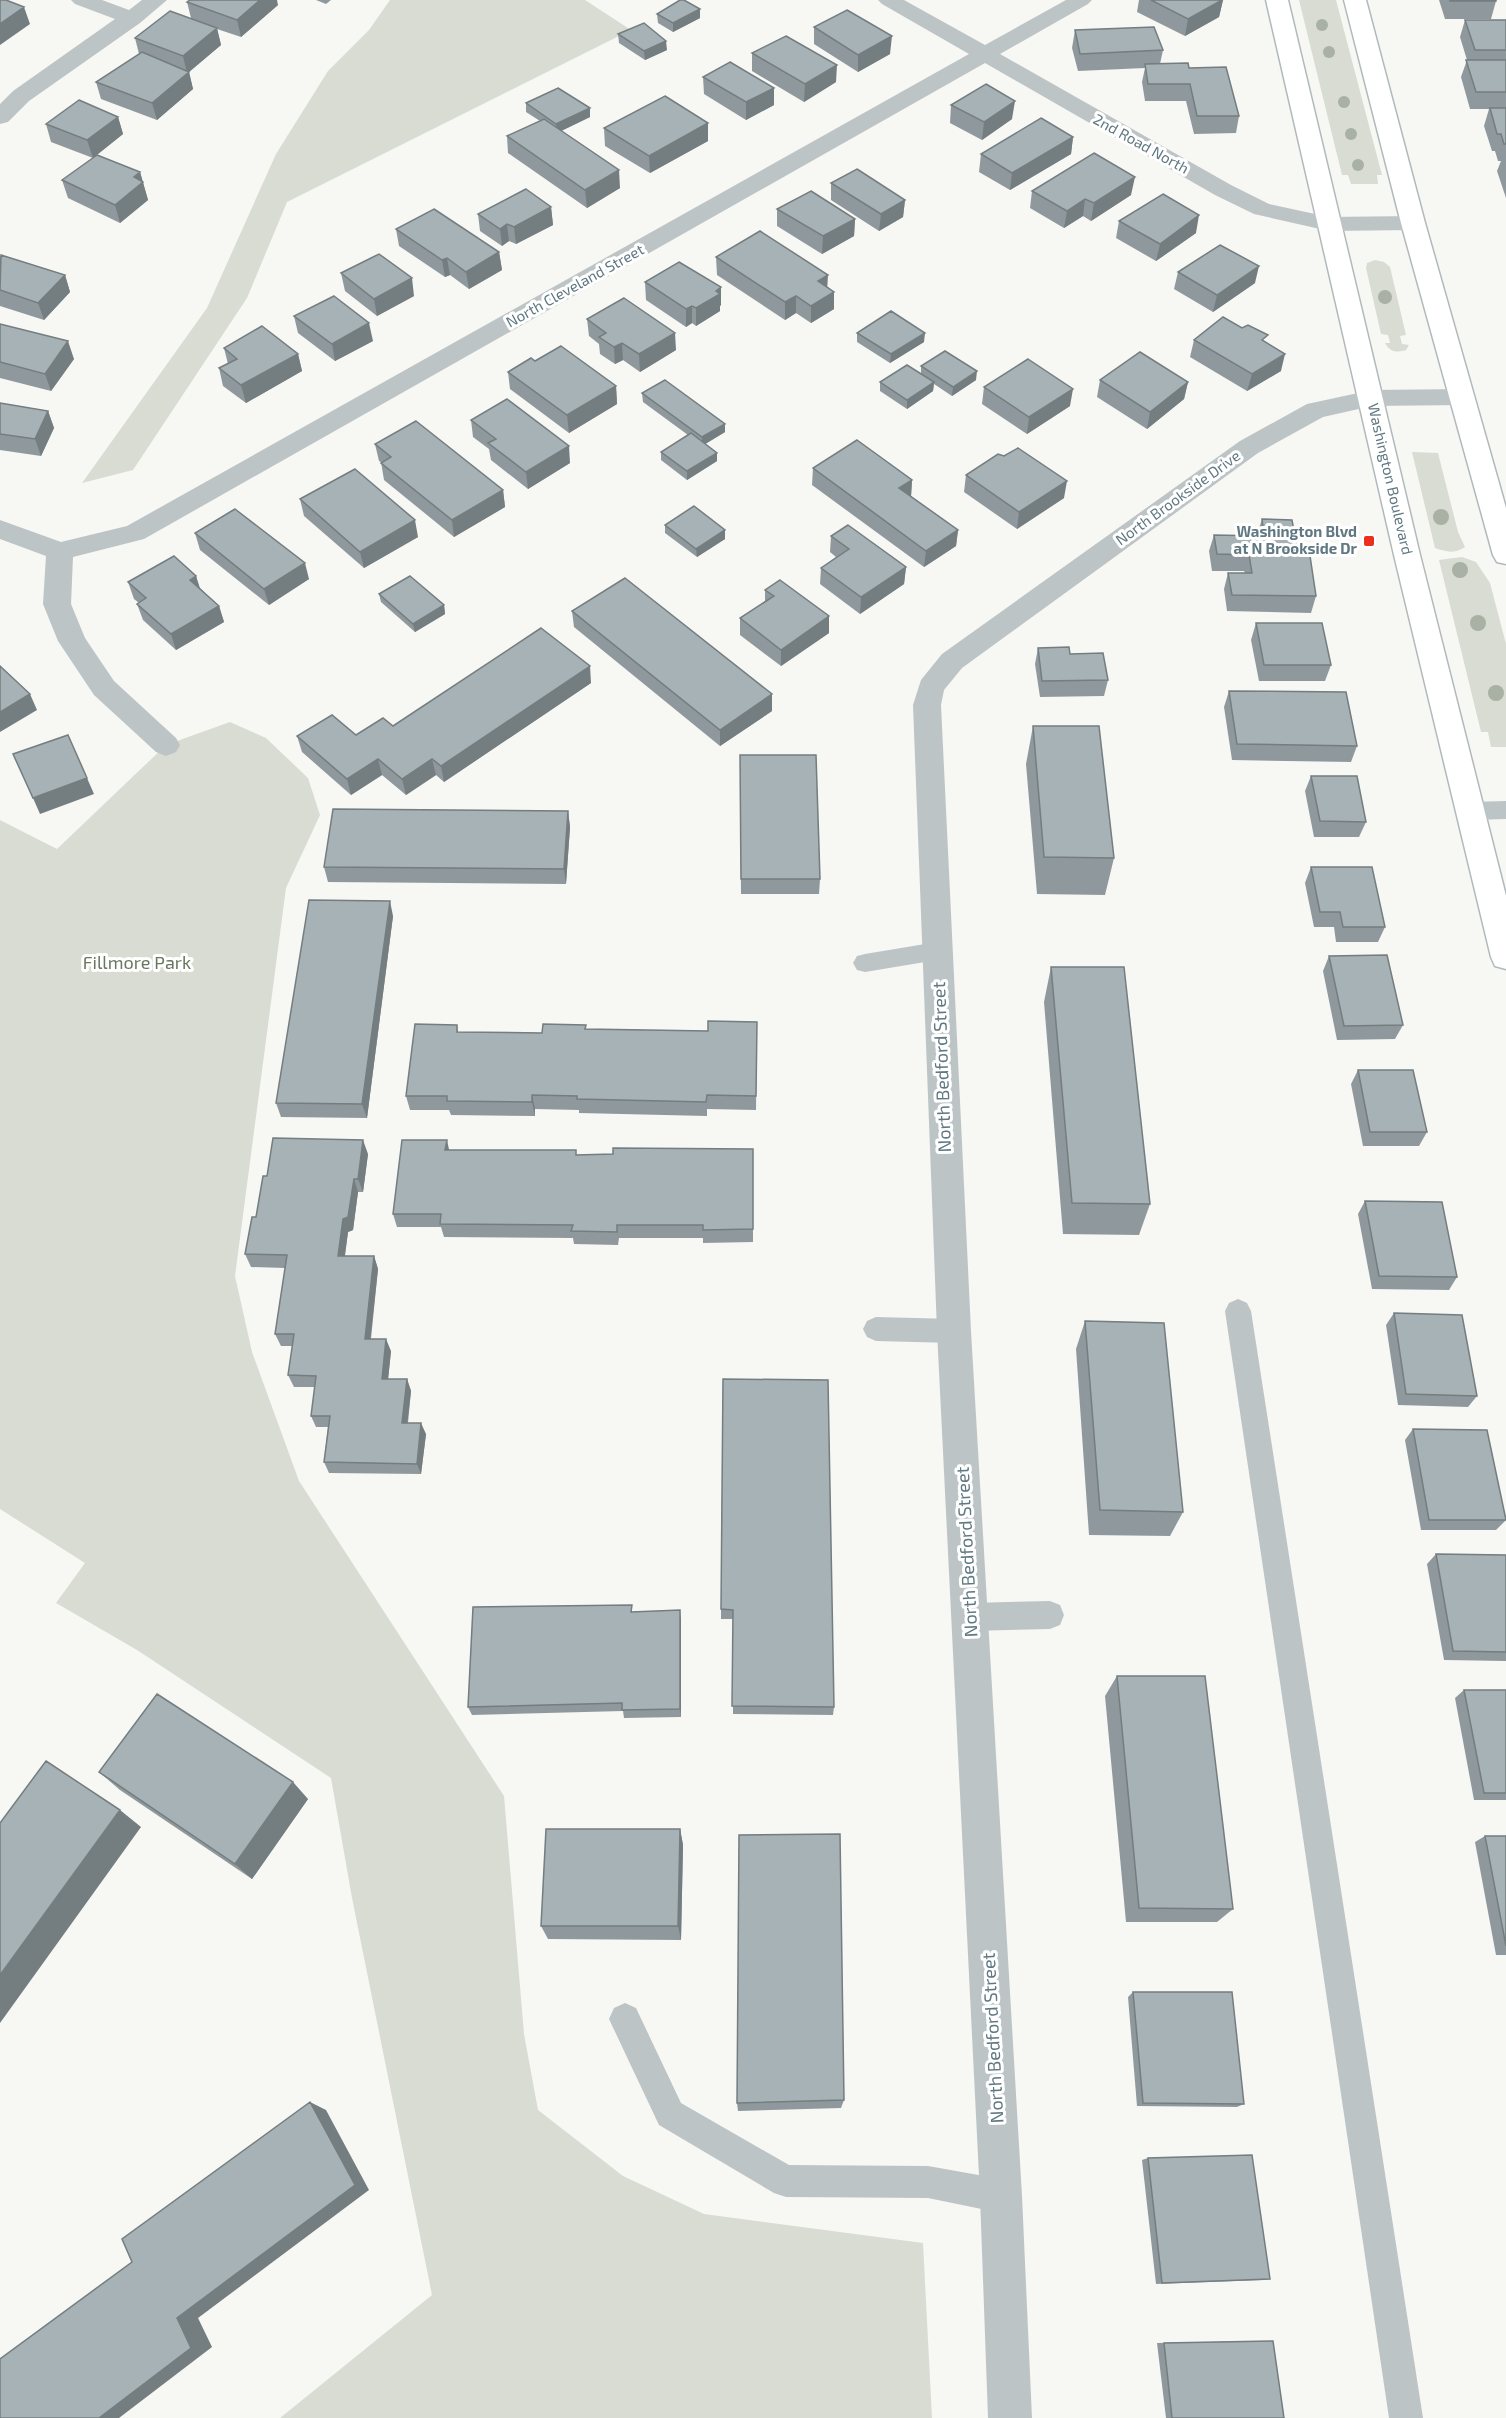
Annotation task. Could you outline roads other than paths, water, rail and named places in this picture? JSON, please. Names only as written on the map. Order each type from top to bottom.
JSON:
[{"type":"main road","name":"Washington Boulevard","points":[[1277,0],[1407,555],[1506,957]]},
{"type":"main road","points":[[1355,0],[1413,223],[1506,555]]},
{"type":"street","points":[[82,0],[132,18]]},
{"type":"street","points":[[0,117],[21,96],[156,0]]},
{"type":"street","name":"2nd Road North","points":[[889,0],[1223,190],[1262,209],[1329,224],[1413,223]]},
{"type":"street","name":"North Cleveland Street","points":[[60,551],[135,533],[1081,0]]},
{"type":"street","name":"North Brookside Drive","points":[[931,687],[952,661],[1250,447],[1316,410],[1372,399],[1463,397]]},
{"type":"street","points":[[0,529],[60,551],[57,604],[72,641],[104,688],[166,745]]},
{"type":"street","name":"North Bedford Street","points":[[931,687],[927,705],[954,1331],[1001,2196],[1010,2418]]},
{"type":"lane","points":[[1470,811],[1506,810]]},
{"type":"lane","points":[[865,963],[937,951]]},
{"type":"lane","points":[[1238,1311],[1406,2418]]},
{"type":"lane","points":[[876,1329],[954,1331]]},
{"type":"lane","points":[[970,1617],[1050,1615]]},
{"type":"lane","points":[[625,2019],[670,2114],[786,2181],[928,2182],[1001,2196]]},
{"type":"place","name":"Washington Blvd at N Brookside Dr","points":[[1369,541]]},
{"type":"park label","name":"Fillmore Park","points":[[137,963]]}]
